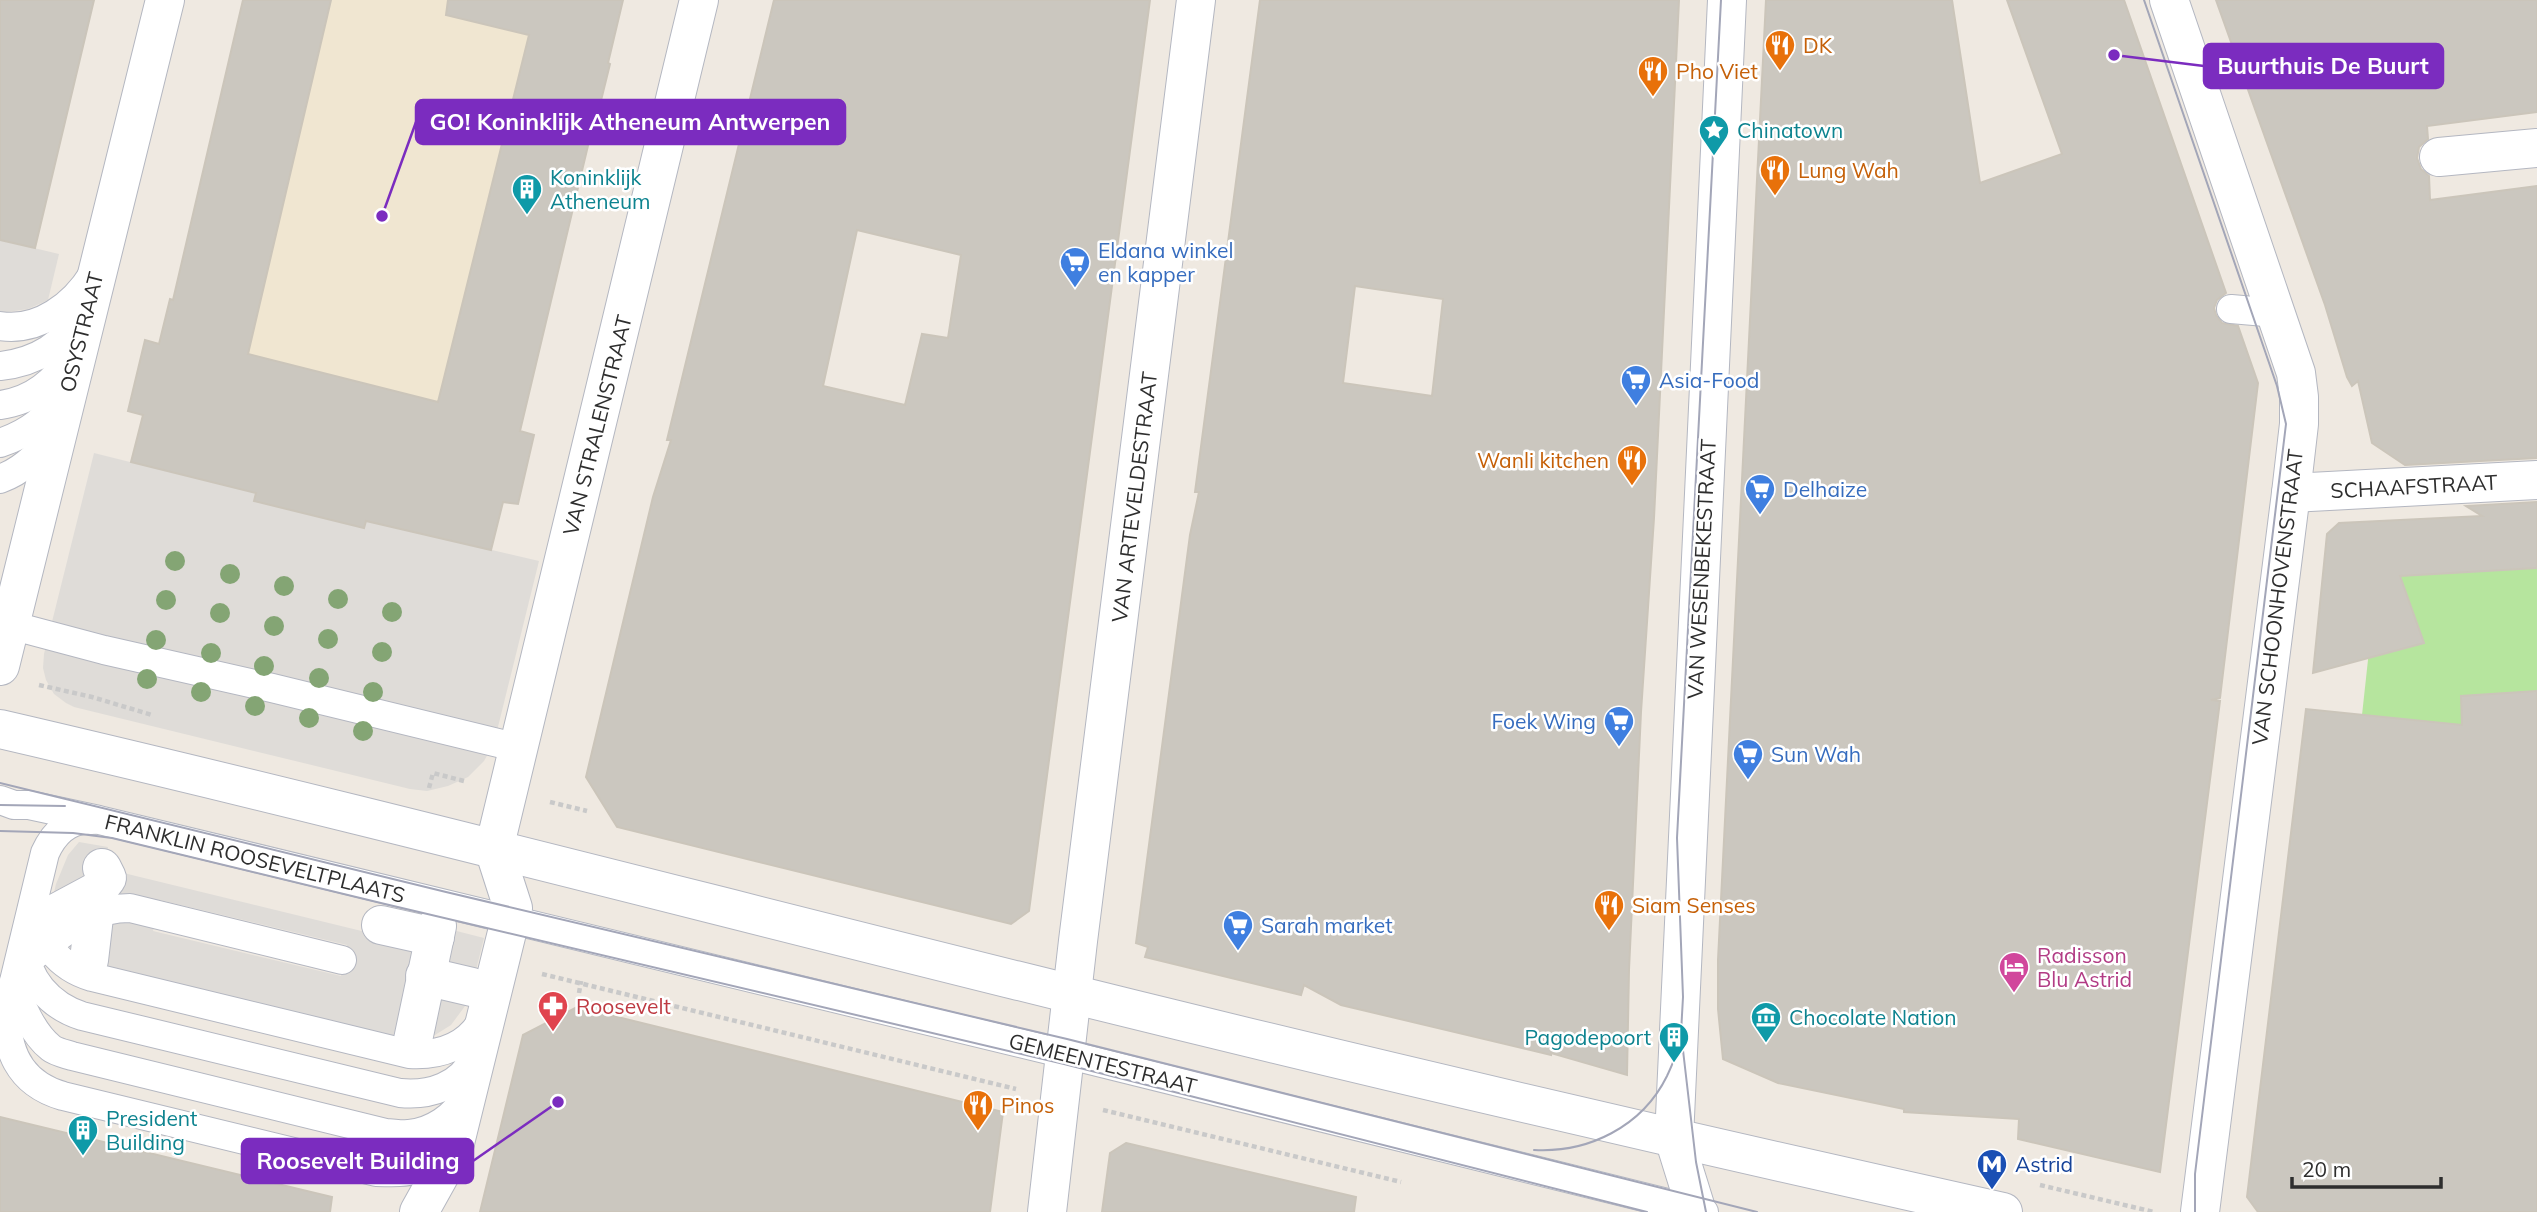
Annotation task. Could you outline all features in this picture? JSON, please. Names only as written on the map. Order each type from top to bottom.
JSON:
[{"type":"street","name":"OSYSTRAAT","points":[[0,666],[165,0]]},
{"type":"street","name":"VAN STRALENSTRAAT","points":[[494,849],[699,0]]},
{"type":"street","name":"VAN ARTEVELDESTRAAT","points":[[1047,1212],[1196,0]]},
{"type":"street","name":"VAN WESENBEKESTRAAT","points":[[1698,1212],[1674,1138],[1727,0]]},
{"type":"street","name":"VAN SCHOONHOVENSTRAAT","points":[[2169,0],[2277,313],[2295,373],[2299,397],[2291,493],[2200,1212]]},
{"type":"street","points":[[2440,157],[2537,148]]},
{"type":"street","name":"SCHAAFSTRAAT","points":[[2291,493],[2537,480]]},
{"type":"street","points":[[0,729],[1073,994],[1674,1138],[2003,1212]]},
{"type":"street","points":[[419,1212],[453,1151],[481,1041],[481,994],[513,908],[494,849]]},
{"type":"street","points":[[28,945],[98,891]]},
{"type":"street","points":[[89,960],[98,891]]},
{"type":"street","points":[[381,925],[436,932],[412,1040]]},
{"type":"street","points":[[425,976],[481,994]]},
{"type":"lane","points":[[0,326],[28,325],[67,306],[88,282],[101,251]]},
{"type":"lane","points":[[0,366],[28,361],[57,345],[72,331],[84,312],[92,291]]},
{"type":"lane","points":[[2231,309],[2277,313]]},
{"type":"lane","points":[[0,405],[29,396],[47,385],[63,370],[82,331]]},
{"type":"lane","points":[[0,443],[38,425],[53,410],[65,391],[72,370]]},
{"type":"lane","points":[[0,479],[28,464],[43,449],[55,430],[62,410]]},
{"type":"lane","points":[[10,625],[91,647],[519,748]]},
{"type":"lane","name":"FRANKLIN ROOSEVELTPLAATS","points":[[0,800],[14,805],[29,805],[99,820],[510,921]]},
{"type":"lane","points":[[99,820],[85,819],[71,823],[51,840],[45,853],[18,999],[26,1016],[51,1048],[386,1133],[408,1134],[439,1124],[463,1101],[471,1081]]},
{"type":"lane","points":[[98,891],[100,911],[130,908],[342,960]]},
{"type":"lane","name":"GEMEENTESTRAAT","points":[[510,921],[1065,1054],[1698,1212]]},
{"type":"lane","points":[[28,945],[52,953],[70,968],[86,975],[409,1054],[426,1055],[448,1050],[467,1039],[482,1021],[481,994]]},
{"type":"lane","points":[[28,945],[30,973],[43,993],[60,1007],[76,1015],[395,1092],[417,1095],[439,1090],[458,1078],[472,1062],[481,1041]]},
{"type":"lane","points":[[28,945],[6,1029],[11,1052],[24,1072],[41,1087],[57,1094],[376,1172],[398,1174],[420,1169],[438,1157],[453,1141],[462,1120]]},
{"type":"path","points":[[429,790],[433,773],[461,781]]},
{"type":"path","points":[[1060,1100],[1406,1183]]},
{"type":"shaded area","name":"Koninklijk Atheneum","points":[[243,0],[623,0],[608,63],[610,64],[520,431],[534,435],[518,504],[503,502],[491,550],[431,536],[367,516],[364,528],[254,501],[193,473],[191,477],[131,462],[143,415],[128,411],[145,340],[159,343],[170,299],[173,299]]},
{"type":"shaded area","points":[[0,240],[59,254],[48,300],[28,309],[0,313]]},
{"type":"shaded area","points":[[94,453],[190,477],[258,488],[255,501],[364,528],[367,515],[432,536],[539,561],[494,743],[484,761],[468,777],[448,786],[427,791],[410,789],[74,707],[54,694],[43,668],[44,654]]},
{"type":"shaded area","points":[[79,842],[108,847],[103,868],[378,935],[437,926],[484,938],[468,1002],[451,1025],[435,1035],[413,1040],[104,969],[72,946],[60,927],[54,893],[68,855]],"holes":[[[160,900],[347,945],[341,976],[153,931]]]},
{"type":"green space","points":[[2537,568],[2537,691],[2461,696],[2462,725],[2362,715],[2377,577]]},
{"type":"building","points":[[0,0],[94,0],[35,248],[0,240]]},
{"type":"building","name":"Koninklijk Atheneum","points":[[243,0],[331,0],[248,354],[438,402],[529,35],[446,15],[448,0],[623,0],[608,63],[610,64],[520,431],[534,435],[518,504],[503,502],[491,550],[366,521],[364,528],[254,501],[256,493],[131,462],[143,415],[128,411],[145,340],[159,344],[170,299],[173,300]]},
{"type":"building","points":[[774,0],[1150,0],[1029,911],[1011,924],[617,827],[586,777],[653,497],[671,440],[667,440]],"holes":[[[857,230],[961,255],[948,338],[922,334],[905,405],[823,386]]]},
{"type":"building","points":[[1260,0],[1679,0],[1654,518],[1641,712],[1627,1075],[1551,1053],[1341,1005],[1304,985],[1301,995],[1145,957],[1148,947],[1136,943],[1190,535],[1199,492],[1195,492]],"holes":[[[1355,286],[1443,299],[1432,396],[1343,383]]]},
{"type":"building","points":[[1766,0],[1952,0],[1980,183],[2062,154],[2007,0],[2124,0],[2226,293],[2217,300],[2214,308],[2216,315],[2222,323],[2238,326],[2258,383],[2220,698],[2211,700],[2220,701],[2160,1172],[2018,1139],[2019,1119],[1904,1112],[1904,1109],[1778,1083],[1723,1059],[1718,1009],[1718,960]]},
{"type":"building","points":[[2216,0],[2537,0],[2537,112],[2427,126],[2428,139],[2419,147],[2417,158],[2421,169],[2429,176],[2430,200],[2537,186],[2537,458],[2405,465],[2372,443],[2358,381],[2352,386],[2347,377],[2325,305]]},
{"type":"building","points":[[2537,502],[2537,568],[2400,576],[2424,643],[2313,673],[2327,534],[2339,523],[2482,516],[2466,506]]},
{"type":"building","points":[[2537,691],[2537,1212],[2258,1212],[2247,1197],[2306,709],[2462,725],[2461,696]]},
{"type":"building","points":[[577,1007],[1003,1112],[990,1212],[480,1212],[523,1035]]},
{"type":"building","name":"President Building","points":[[0,1117],[332,1197],[330,1212],[0,1212]]},
{"type":"building","points":[[1126,1143],[1356,1197],[1354,1212],[1102,1212],[1110,1153]]},
{"type":"tram line","points":[[1706,1212],[1696,1162],[1681,1033],[1683,997],[1677,838],[1721,0]]},
{"type":"tram line","points":[[2144,0],[2277,386],[2286,424],[2195,1174],[2195,1212]]},
{"type":"tram line","points":[[0,783],[1067,1039],[1757,1212]]},
{"type":"tram line","points":[[0,805],[65,806]]},
{"type":"tram line","points":[[0,831],[73,833],[112,838],[1064,1064],[1647,1212]]},
{"type":"tram line","points":[[1534,1150],[1574,1147],[1593,1141],[1628,1123],[1643,1110],[1667,1076],[1678,1041]]},
{"type":"place","name":"Buurthuis De Buurt","points":[[2114,55]]},
{"type":"place","name":"DK","points":[[1780,72]]},
{"type":"place","name":"Pho Viet","points":[[1653,98]]},
{"type":"place","name":"Chinatown","points":[[1714,157]]},
{"type":"place","name":"Lung Wah","points":[[1775,197]]},
{"type":"place","name":"GO! Koninklijk Atheneum Antwerpen","points":[[382,216]]},
{"type":"place","name":"Koninklijk Atheneum","points":[[527,216]]},
{"type":"place","name":"Eldana winkel en kapper","points":[[1075,289]]},
{"type":"place","name":"Asia-Food","points":[[1636,407]]},
{"type":"place","name":"Wanli kitchen","points":[[1632,487]]},
{"type":"place","name":"Delhaize","points":[[1760,516]]},
{"type":"place","name":"Foek Wing","points":[[1619,748]]},
{"type":"place","name":"Sun Wah","points":[[1748,781]]},
{"type":"place","name":"Siam Senses","points":[[1609,932]]},
{"type":"place","name":"Sarah market","points":[[1238,952]]},
{"type":"place","name":"Radisson Blu Astrid","points":[[2014,994]]},
{"type":"place","name":"Roosevelt","points":[[553,1033]]},
{"type":"place","name":"Chocolate Nation","points":[[1766,1044]]},
{"type":"place","name":"Pagodepoort","points":[[1674,1064]]},
{"type":"place","name":"Roosevelt Building","points":[[558,1102]]},
{"type":"place","name":"Pinos","points":[[978,1132]]},
{"type":"place","name":"President Building","points":[[83,1157]]},
{"type":"place","name":"Astrid","points":[[1992,1191]]}]
